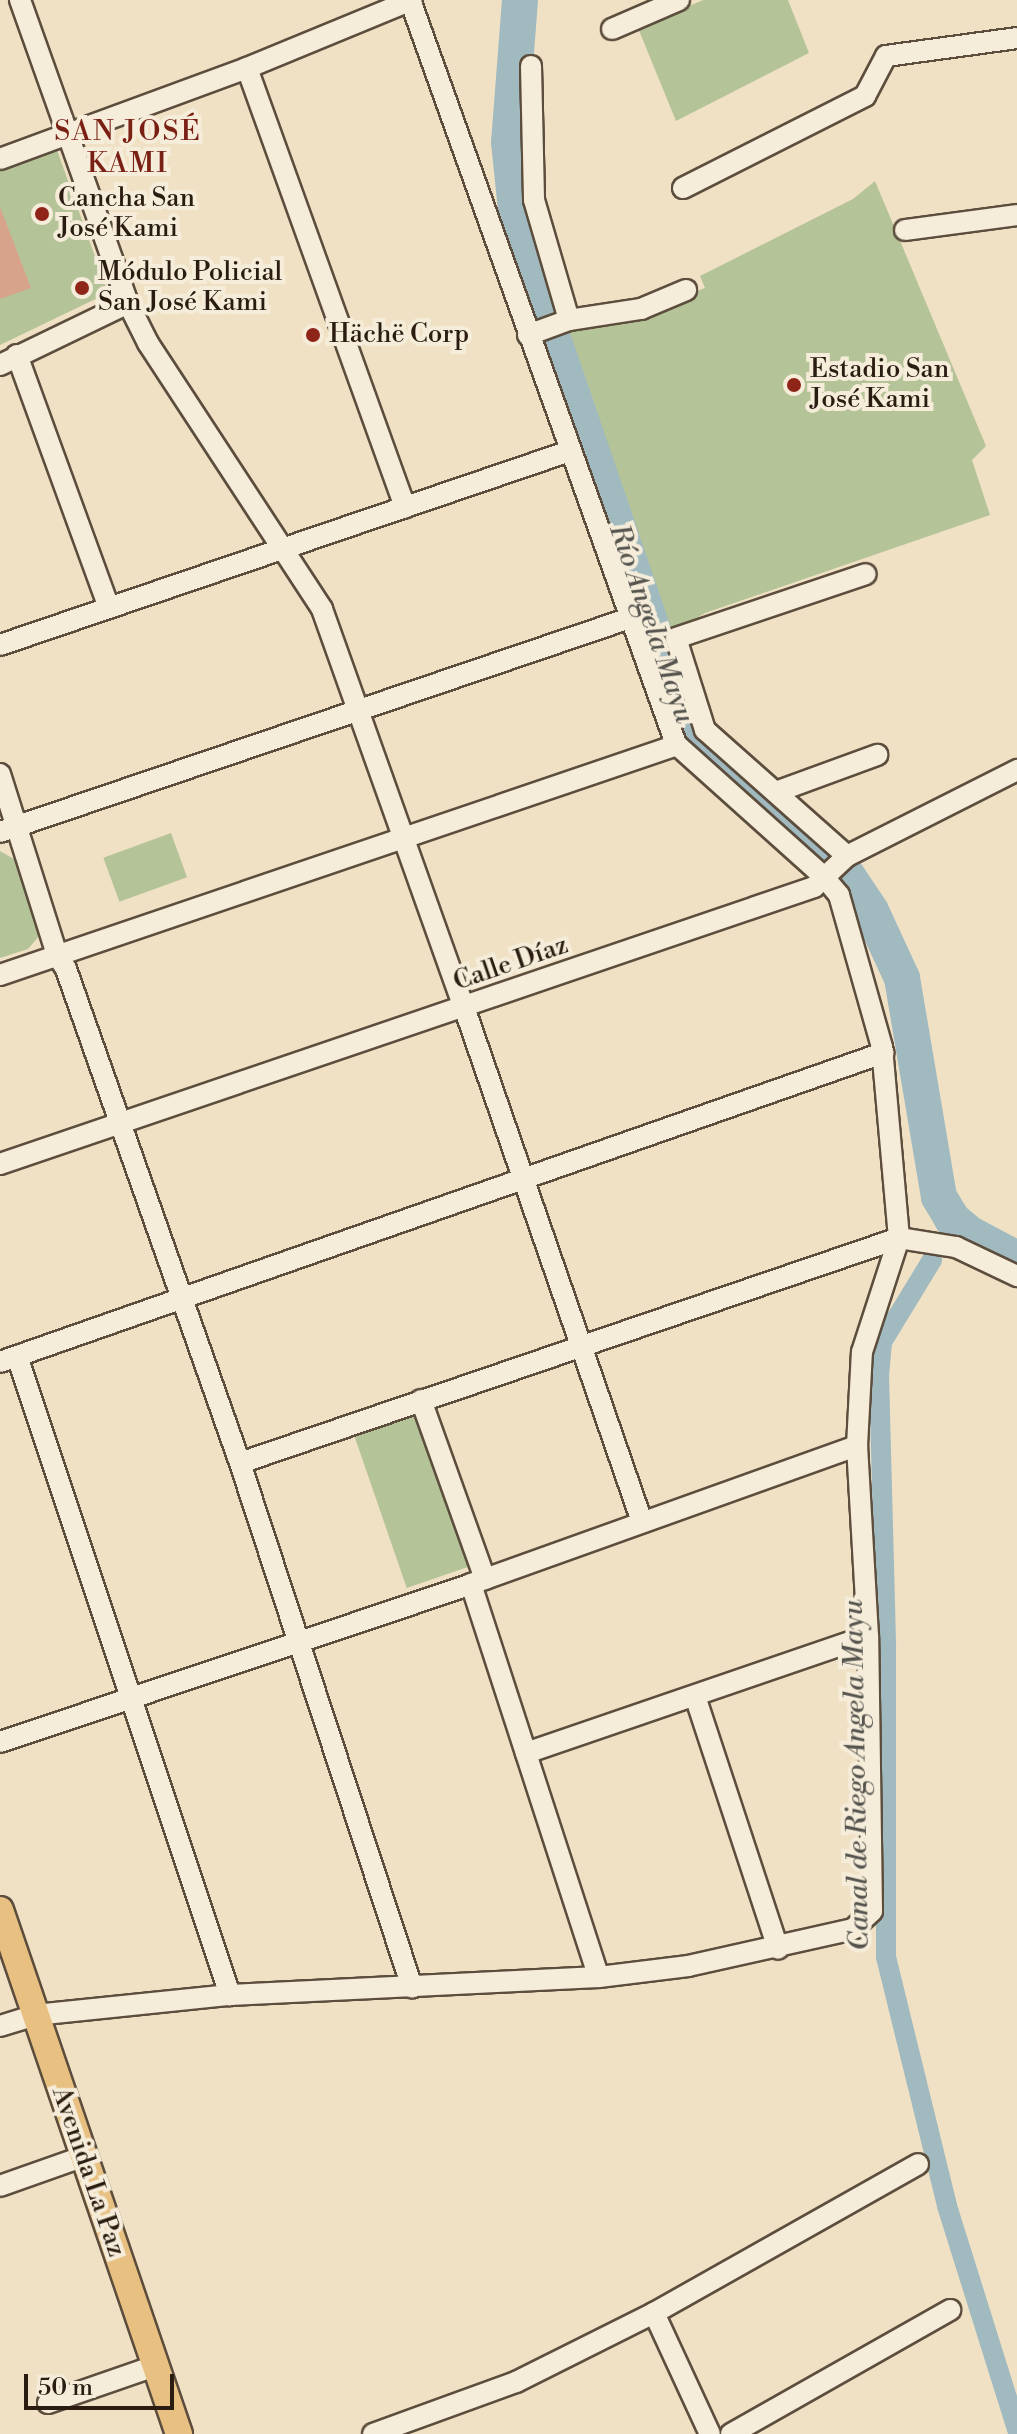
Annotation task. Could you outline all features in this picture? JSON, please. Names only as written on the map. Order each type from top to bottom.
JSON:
[{"type":"main road","name":"Avenida La Paz","points":[[0,1910],[179,2434]]},
{"type":"street","points":[[20,0],[128,303],[148,343],[322,609],[642,1522]]},
{"type":"street","points":[[0,159],[69,131],[247,68],[411,0],[528,335],[677,745],[823,876],[839,895],[883,1053],[899,1238],[862,1352],[857,1446],[868,1636],[872,1911],[853,1929],[778,1949],[688,1966],[599,1977],[230,1995],[35,2015],[0,2026]]},
{"type":"street","points":[[612,29],[679,0]]},
{"type":"street","points":[[683,188],[865,96],[886,56],[1017,38]]},
{"type":"street","points":[[531,66],[534,200],[569,320]]},
{"type":"street","points":[[247,68],[405,507]]},
{"type":"street","points":[[905,230],[1017,215]]},
{"type":"street","points":[[528,335],[569,320],[641,309],[686,290]]},
{"type":"street","points":[[109,608],[9,360],[128,303]]},
{"type":"street","points":[[0,645],[570,451]]},
{"type":"street","points":[[847,856],[705,730],[676,638],[866,574]]},
{"type":"street","points":[[8,830],[630,618]]},
{"type":"street","points":[[0,975],[677,745]]},
{"type":"street","points":[[776,792],[877,755]]},
{"type":"street","name":"Calle Díaz","points":[[0,1164],[814,887],[847,856],[1017,770]]},
{"type":"street","points":[[0,774],[8,830],[57,955],[66,969],[240,1463],[412,1987]]},
{"type":"street","points":[[230,1995],[130,1697],[8,1359],[883,1053]]},
{"type":"street","points":[[240,1463],[899,1238],[956,1247],[1017,1276]]},
{"type":"street","points":[[421,1400],[478,1581],[526,1753],[599,1977]]},
{"type":"street","points":[[0,1742],[478,1581],[857,1446]]},
{"type":"street","points":[[526,1753],[868,1636]]},
{"type":"street","points":[[695,1696],[778,1949]]},
{"type":"street","points":[[0,2186],[82,2157]]},
{"type":"street","points":[[373,2434],[516,2382],[654,2313],[918,2164]]},
{"type":"street","points":[[731,2434],[950,2310]]},
{"type":"street","points":[[654,2313],[710,2434]]},
{"type":"street","points":[[48,2403],[155,2366]]},
{"type":"green space","points":[[703,0],[788,0],[809,53],[676,121],[638,28]]},
{"type":"green space","points":[[57,150],[108,293],[0,345],[0,171]]},
{"type":"green space","name":"Estadio San José Kami","points":[[875,181],[986,446],[972,460],[990,515],[705,613],[670,635],[670,656],[653,664],[539,338],[570,327],[607,324],[705,288],[700,276],[853,199]]},
{"type":"green space","points":[[171,833],[187,877],[119,902],[103,858]]},
{"type":"green space","points":[[0,851],[14,859],[40,935],[28,949],[0,958]]},
{"type":"green space","points":[[418,1415],[470,1566],[407,1588],[355,1437]]},
{"type":"building","points":[[0,207],[31,288],[0,299]]},
{"type":"waterway","name":"Río Angela Mayu","points":[[520,0],[509,142],[518,229],[545,306]]},
{"type":"waterway","name":"Río Angela Mayu","points":[[555,344],[689,735],[823,852]]},
{"type":"waterway","name":"Río Angela Mayu","points":[[847,875],[871,911],[902,978],[939,1197],[952,1219],[970,1234],[1017,1259]]},
{"type":"waterway","name":"Canal de Riego Angela Mayu","points":[[932,1260],[882,1342],[879,1374],[886,1647],[886,1957],[947,2206],[1017,2429]]},
{"type":"place","name":"Cancha San José Kami","points":[[42,214]]},
{"type":"place","name":"Módulo Policial San José Kami","points":[[82,288]]},
{"type":"place","name":"Hächë Corp","points":[[313,335]]},
{"type":"place","name":"Estadio San José Kami","points":[[794,385]]},
{"type":"district","name":"SAN JOSÉ KAMI","points":[[128,148]]}]
